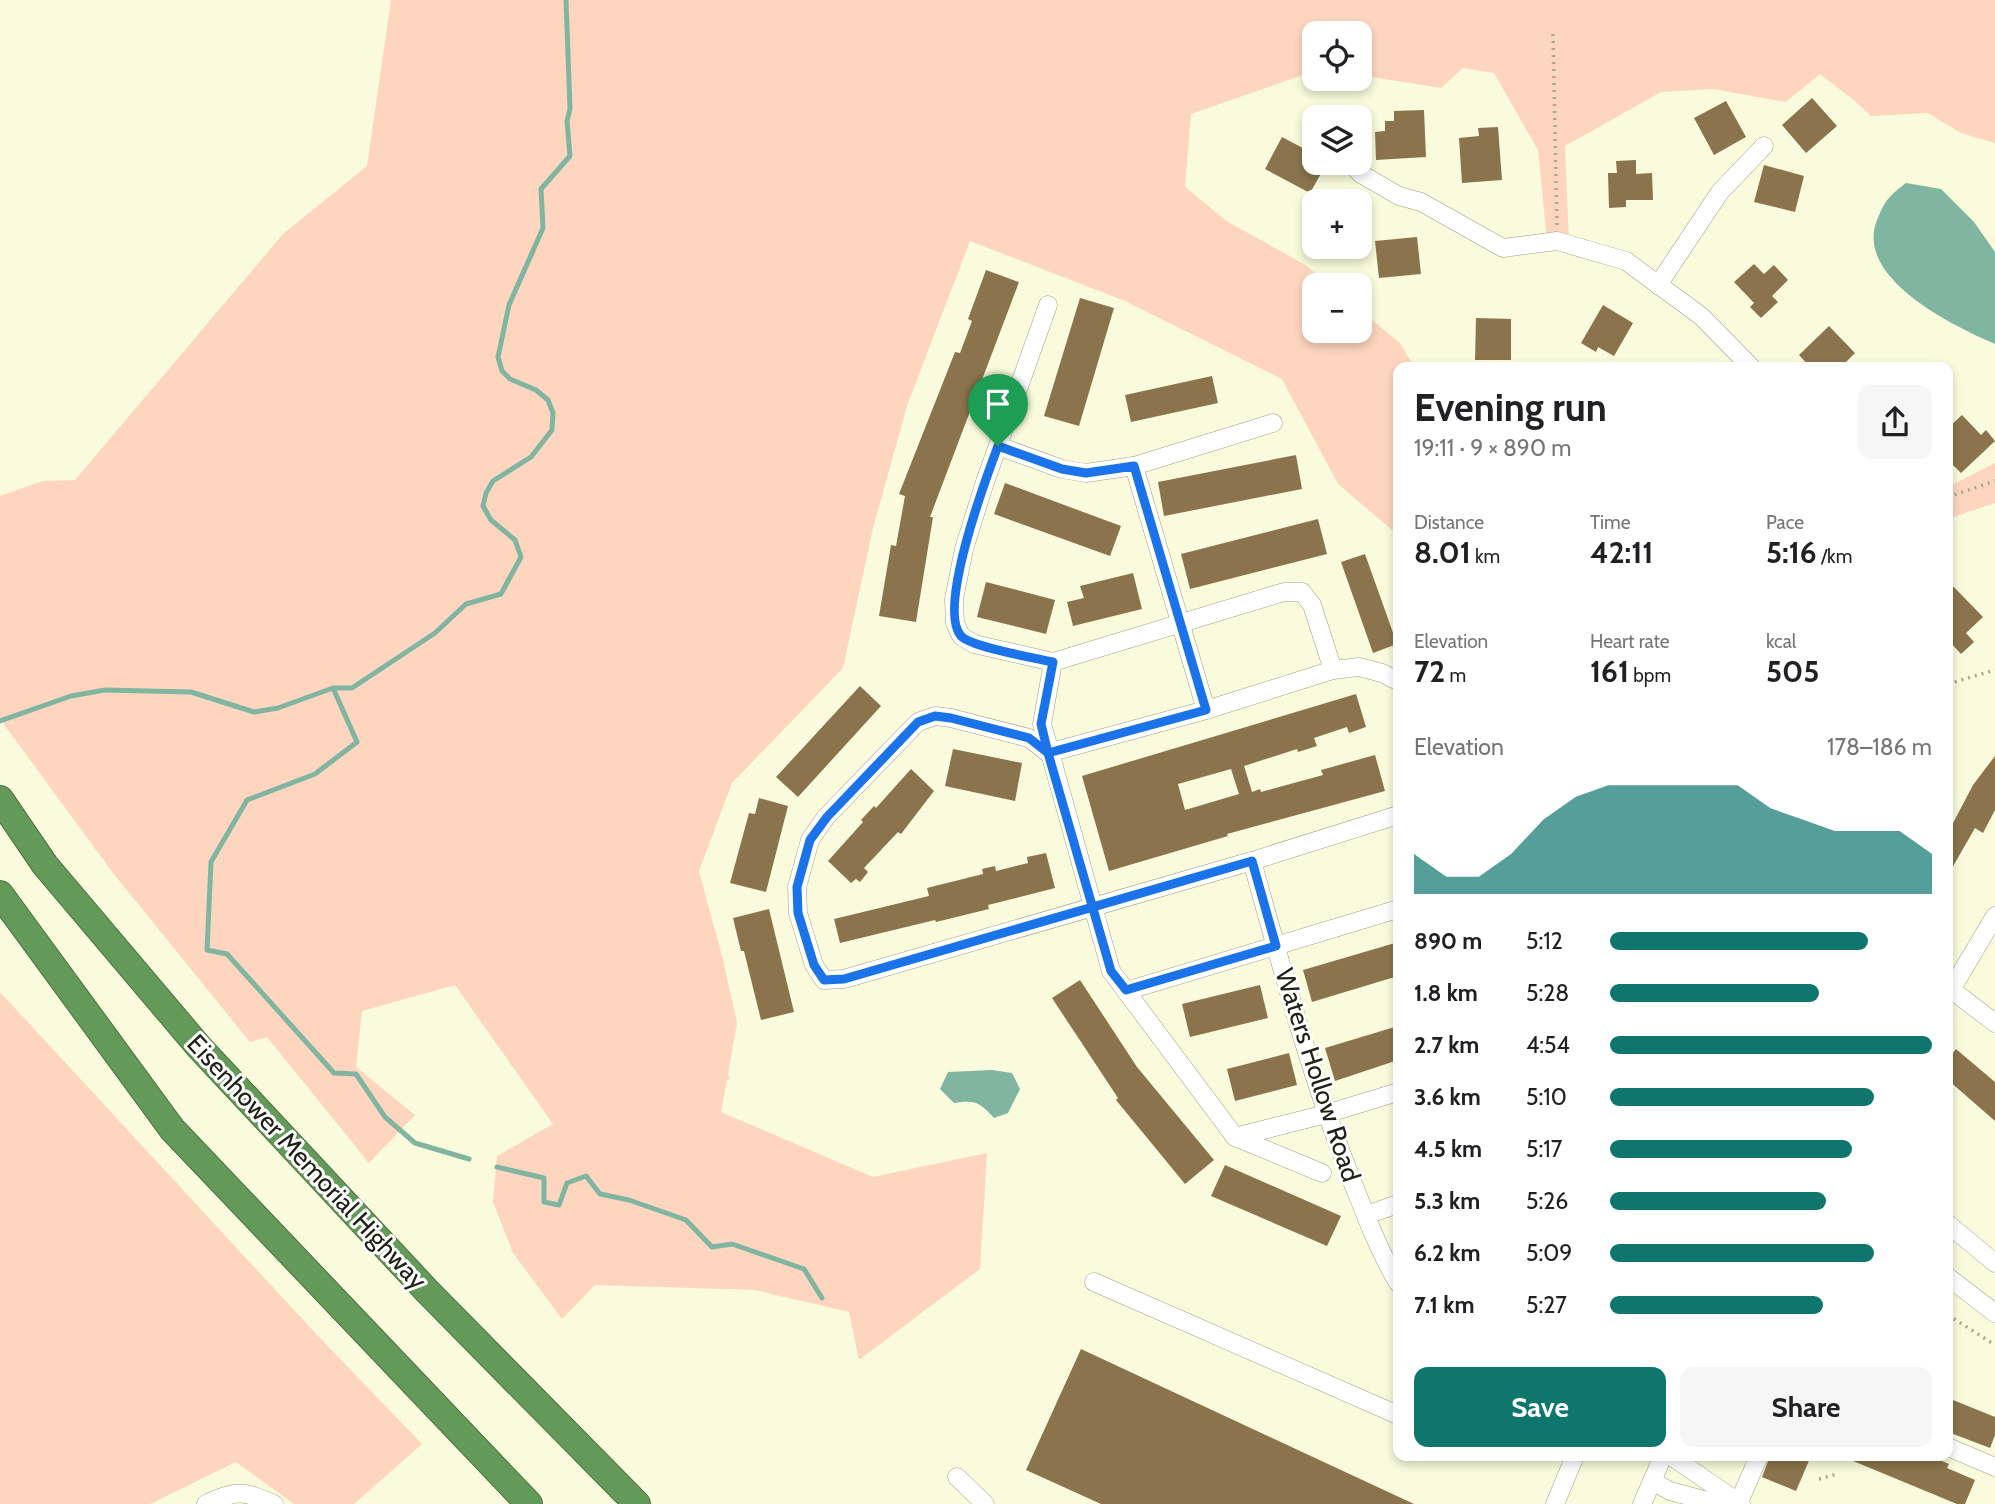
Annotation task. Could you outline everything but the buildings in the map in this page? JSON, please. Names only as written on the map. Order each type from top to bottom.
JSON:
[{"type":"highway","name":"Eisenhower Memorial Highway","points":[[0,799],[45,865],[199,1047],[427,1291],[637,1504]]},
{"type":"highway","points":[[0,894],[172,1129],[528,1504]]},
{"type":"street","points":[[1658,285],[1720,192],[1764,146]]},
{"type":"street","points":[[1363,175],[1399,196],[1421,202],[1503,248],[1557,241],[1626,261],[1701,316],[1746,362]]},
{"type":"street","points":[[1048,306],[964,549],[954,599],[955,623],[961,636],[974,643],[1053,662],[1284,592],[1303,592],[1312,605],[1333,670]]},
{"type":"street","points":[[998,446],[1062,469],[1086,473],[1134,466],[1273,423]]},
{"type":"street","points":[[1134,466],[1206,710]]},
{"type":"street","points":[[1053,662],[1041,724],[1111,971],[1235,1137],[1322,1173]]},
{"type":"street","points":[[1048,753],[1206,710],[1333,670],[1359,667],[1393,678]]},
{"type":"street","points":[[1048,753],[1029,738],[951,718],[935,716],[918,722],[827,817],[810,840],[797,887],[798,913],[814,965],[824,980],[832,981],[1092,908],[1393,816]]},
{"type":"street","name":"Waters Hollow Road","points":[[1252,861],[1326,1114],[1366,1215],[1393,1274]]},
{"type":"street","points":[[1126,990],[1393,911]]},
{"type":"street","points":[[1953,984],[1995,916]]},
{"type":"street","points":[[1953,994],[1995,1023]]},
{"type":"street","points":[[1235,1137],[1393,1094]]},
{"type":"street","points":[[1366,1215],[1393,1206]]},
{"type":"street","points":[[1953,1228],[1995,1263]]},
{"type":"street","points":[[1953,1281],[1995,1314]]},
{"type":"street","points":[[1094,1282],[1393,1413]]},
{"type":"street","points":[[1953,1449],[1995,1466]]},
{"type":"street","points":[[1564,1461],[1566,1479]]},
{"type":"street","points":[[1555,1504],[1573,1461]]},
{"type":"street","points":[[1642,1504],[1661,1461]]},
{"type":"street","points":[[1678,1461],[1738,1503],[1757,1461]]},
{"type":"street","points":[[957,1476],[985,1504]]},
{"type":"street","points":[[1652,1481],[1670,1491],[1718,1504]]},
{"type":"street","points":[[206,1504],[220,1497],[245,1492],[274,1504]]},
{"type":"path","points":[[1553,34],[1557,241]]},
{"type":"path","points":[[1953,495],[1995,481]]},
{"type":"path","points":[[1953,683],[1995,670]]},
{"type":"path","points":[[1953,1318],[1995,1345]]},
{"type":"path","points":[[1819,1479],[1837,1474]]},
{"type":"shaded area","points":[[391,0],[1995,0],[1995,143],[1961,133],[1928,113],[1871,116],[1820,74],[1786,102],[1713,89],[1661,92],[1565,146],[1569,244],[1547,242],[1538,150],[1494,73],[1463,68],[1441,88],[1372,77],[1372,21],[1302,21],[1302,75],[1191,114],[1185,187],[1228,222],[1304,264],[1315,273],[1302,273],[1302,343],[1372,343],[1372,320],[1400,343],[1411,362],[1393,362],[1393,531],[1338,484],[1282,379],[1125,301],[970,241],[907,406],[873,528],[843,668],[732,783],[699,871],[737,1023],[728,1074],[730,1079],[727,1080],[721,1112],[873,1177],[987,1153],[980,1269],[859,1360],[849,1312],[755,1290],[595,1285],[562,1319],[513,1253],[493,1202],[497,1156],[553,1124],[455,985],[362,1011],[356,1067],[415,1115],[369,1163],[267,1037],[250,1042],[113,873],[0,719],[0,496],[43,481],[75,480],[283,234],[367,166]]},
{"type":"shaded area","points":[[1906,183],[1941,189],[1974,222],[1995,252],[1995,344],[1933,312],[1912,297],[1893,280],[1880,261],[1874,241],[1877,220],[1888,199]]},
{"type":"shaded area","points":[[1995,463],[1995,503],[1953,517],[1953,484]]},
{"type":"shaded area","points":[[0,992],[318,1336],[422,1444],[354,1504],[294,1504],[236,1462],[150,1504],[0,1504]]},
{"type":"shaded area","points":[[992,1070],[1012,1073],[1020,1089],[1008,1113],[994,1118],[977,1103],[954,1103],[940,1089],[948,1072]]},
{"type":"waterway","points":[[0,721],[71,696],[105,690],[191,692],[254,712],[278,708],[333,688],[352,688],[435,633],[466,604],[501,594],[521,557],[515,540],[491,520],[483,506],[486,493],[493,481],[531,457],[552,430],[553,413],[548,400],[536,390],[510,379],[502,371],[498,357],[509,305],[543,228],[541,189],[570,156],[567,121],[570,109],[566,0]]},
{"type":"waterway","points":[[333,688],[357,742],[315,774],[247,800],[211,862],[207,950],[227,954],[334,1073],[356,1074],[385,1117],[415,1143],[469,1159]]},
{"type":"waterway","points":[[497,1167],[544,1178],[544,1202],[559,1205],[567,1183],[586,1176],[600,1194],[629,1200],[686,1220],[712,1247],[732,1244],[804,1269],[822,1298]]},
{"type":"route","points":[[998,446],[964,549],[954,599],[955,623],[961,636],[974,643],[1053,662],[1041,724],[1048,753],[1092,908],[1111,971],[1126,990],[1276,946],[1252,861],[1092,908],[844,979],[824,980],[819,974],[798,913],[797,887],[810,840],[827,817],[918,722],[935,716],[951,718],[1029,738],[1048,753],[1206,710],[1134,466],[1086,473],[1062,469],[998,446]]}]
